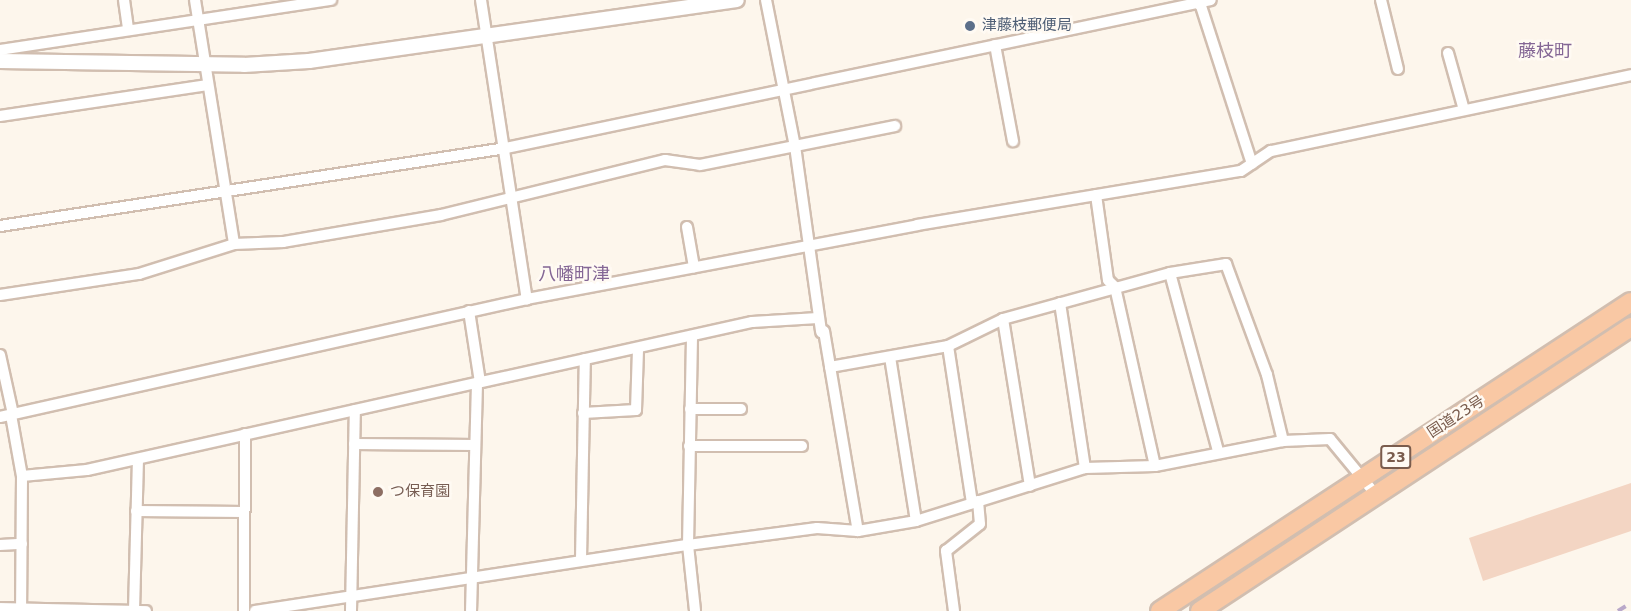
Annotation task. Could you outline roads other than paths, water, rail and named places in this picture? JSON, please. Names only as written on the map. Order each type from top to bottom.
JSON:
[{"type":"highway","name":"国道23号","points":[[1160,611],[1631,302]]},
{"type":"highway","name":"国道23号","points":[[1200,611],[1631,327]]},
{"type":"street","points":[[124,0],[129,30]]},
{"type":"street","points":[[195,0],[234,244]]},
{"type":"street","points":[[0,50],[331,0]]},
{"type":"street","points":[[481,0],[506,148],[527,299]]},
{"type":"street","points":[[0,61],[205,65],[309,60],[488,37],[737,0]]},
{"type":"street","points":[[766,0],[795,146],[818,318],[830,367],[858,531]]},
{"type":"street","points":[[1381,0],[1398,69]]},
{"type":"street","points":[[0,226],[506,148],[1204,1],[1252,164]]},
{"type":"street","points":[[995,45],[1013,141]]},
{"type":"street","points":[[1448,53],[1464,110]]},
{"type":"street","points":[[8,415],[527,299],[807,245],[1241,171],[1271,151],[1631,75]]},
{"type":"street","points":[[0,117],[208,85]]},
{"type":"street","points":[[0,295],[139,274],[234,244],[352,232],[513,200],[646,164],[700,165],[895,126]]},
{"type":"street","points":[[1096,195],[1108,280],[1115,287],[1155,466]]},
{"type":"street","points":[[687,227],[694,267]]},
{"type":"street","points":[[830,367],[948,346],[1003,319],[1170,273],[1226,264],[1267,375],[1283,441]]},
{"type":"street","points":[[1170,273],[1218,451]]},
{"type":"street","points":[[1060,303],[1085,468]]},
{"type":"street","points":[[469,311],[479,383],[471,611]]},
{"type":"street","points":[[22,476],[138,459],[585,359],[638,350],[752,322],[818,318]]},
{"type":"street","points":[[1003,319],[1030,486]]},
{"type":"street","points":[[692,337],[688,545],[695,611]]},
{"type":"street","points":[[948,346],[980,524],[946,551],[954,611]]},
{"type":"street","points":[[583,413],[636,410],[638,350]]},
{"type":"street","points":[[0,355],[8,415],[22,476],[21,610]]},
{"type":"street","points":[[890,357],[916,521]]},
{"type":"street","points":[[581,560],[585,359]]},
{"type":"street","points":[[690,409],[741,409]]},
{"type":"street","points":[[351,611],[355,410]]},
{"type":"street","points":[[244,611],[245,434]]},
{"type":"street","points":[[255,611],[472,574],[688,545],[817,528],[858,531],[916,521],[1085,468],[1155,466],[1218,451],[1283,441],[1330,439],[1365,477],[1377,496]]},
{"type":"street","points":[[354,444],[476,445]]},
{"type":"street","points":[[689,446],[802,446]]},
{"type":"street","points":[[134,611],[138,459]]},
{"type":"street","points":[[136,511],[244,512]]},
{"type":"street","points":[[0,545],[22,544]]},
{"type":"street","points":[[0,609],[146,611]]},
{"type":"railway","points":[[1618,611],[1631,603]]},
{"type":"place","name":"津藤枝郵便局","points":[[970,26]]},
{"type":"place","name":"つ保育園","points":[[378,492]]},
{"type":"district","name":"藤枝町","points":[[1545,51]]},
{"type":"district","name":"八幡町津","points":[[574,274]]}]
